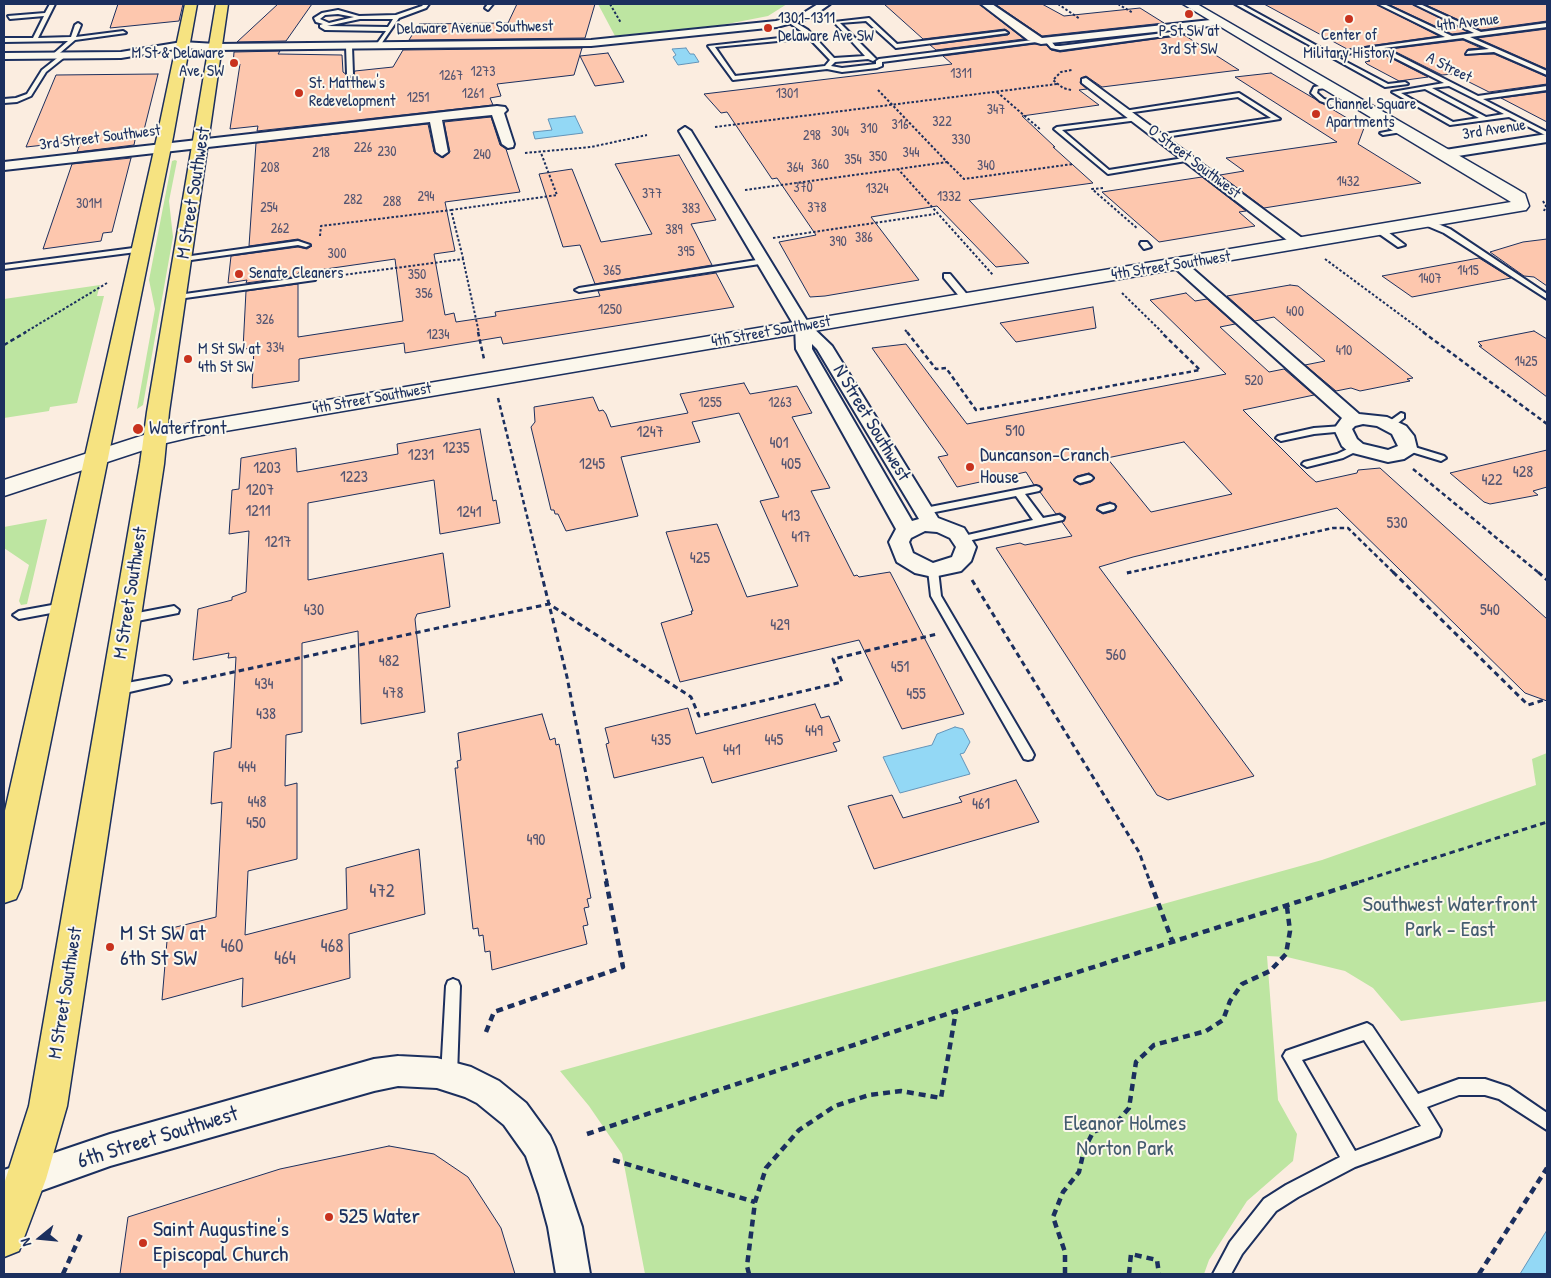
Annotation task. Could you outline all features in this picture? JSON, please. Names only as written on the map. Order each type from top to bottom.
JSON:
[{"type":"main road","name":"M Street Southwest","points":[[4,888],[141,248],[191,4]]},
{"type":"main road","name":"M Street Southwest","points":[[4,1236],[15,1183],[48,1106],[184,260],[222,4]]},
{"type":"street","name":"Delaware Avenue Southwest","points":[[4,56],[121,55],[216,48],[591,43],[790,21],[812,14],[825,4]]},
{"type":"street","points":[[986,4],[1032,38],[1047,41],[1220,22]]},
{"type":"street","points":[[1189,4],[1445,154]]},
{"type":"street","name":"O Street Southwest","points":[[1086,81],[1302,244]]},
{"type":"street","name":"3rd Street Southwest","points":[[4,166],[499,110],[508,144]]},
{"type":"street","points":[[434,117],[442,152]]},
{"type":"street","name":"N Street Southwest","points":[[684,131],[803,327],[824,346],[928,517]]},
{"type":"street","name":"3rd Avenue","points":[[1445,154],[1547,138]]},
{"type":"street","name":"4th Street Southwest","points":[[4,488],[155,439],[196,429],[1180,265],[1520,206],[1519,198],[1445,154]]},
{"type":"street","points":[[1180,265],[1349,425],[1349,442],[1356,448],[1377,455],[1403,452],[1405,436],[1396,420],[1372,419],[1349,425]]},
{"type":"street","name":"N Street Southwest","points":[[803,327],[804,349],[907,530]]},
{"type":"street","points":[[928,517],[949,528],[963,539],[966,547],[961,561],[954,566],[933,570],[922,568],[904,557],[899,542],[907,530],[928,517]]},
{"type":"street","name":"6th Street Southwest","points":[[15,1183],[110,1150],[374,1074],[398,1071],[437,1072],[488,1092],[503,1103],[515,1114],[539,1147],[563,1219],[573,1274]]},
{"type":"lane","points":[[35,39],[52,4]]},
{"type":"lane","points":[[360,17],[338,12],[324,14],[317,18],[318,21],[326,24],[360,17],[397,17],[424,7],[426,4]]},
{"type":"lane","points":[[1238,4],[1387,86],[1428,80]]},
{"type":"lane","points":[[1380,4],[1450,38]]},
{"type":"lane","points":[[1416,4],[1481,34]]},
{"type":"lane","points":[[10,17],[47,14]]},
{"type":"lane","points":[[379,45],[397,17]]},
{"type":"lane","points":[[908,58],[866,19],[837,22],[869,56],[879,61],[908,58],[1047,41]]},
{"type":"lane","points":[[790,21],[800,26],[833,60]]},
{"type":"lane","points":[[326,24],[322,26],[325,28],[390,29]]},
{"type":"lane","points":[[4,101],[17,100],[29,95],[41,75],[73,39],[78,25]]},
{"type":"lane","name":"4th Avenue","points":[[1421,41],[1547,25]]},
{"type":"lane","points":[[1534,27],[1547,32]]},
{"type":"lane","points":[[4,40],[73,39],[123,33]]},
{"type":"lane","points":[[896,46],[1005,34]]},
{"type":"lane","points":[[810,36],[710,46],[734,78],[827,67],[842,70],[877,66],[880,65],[879,61]]},
{"type":"lane","points":[[1464,36],[1547,73]]},
{"type":"lane","name":"A Street","points":[[1378,47],[1421,41]]},
{"type":"lane","points":[[349,46],[350,74]]},
{"type":"lane","points":[[1329,55],[1378,47]]},
{"type":"lane","name":"A Street","points":[[1378,47],[1547,134]]},
{"type":"lane","points":[[1468,53],[1495,50]]},
{"type":"lane","points":[[827,67],[833,60],[869,56]]},
{"type":"lane","points":[[1451,84],[1395,92],[1452,124],[1511,115]]},
{"type":"lane","points":[[1427,88],[1485,119]]},
{"type":"lane","points":[[1477,98],[1547,88]]},
{"type":"lane","points":[[1159,136],[1277,120],[1239,96],[1057,129],[1108,172],[1190,159]]},
{"type":"lane","points":[[1383,133],[1406,130]]},
{"type":"lane","points":[[1428,223],[1447,231],[1547,296]]},
{"type":"lane","points":[[1381,231],[1401,245]]},
{"type":"lane","points":[[184,260],[298,243],[306,245]]},
{"type":"lane","points":[[4,267],[141,248]]},
{"type":"lane","points":[[580,290],[763,261]]},
{"type":"lane","points":[[178,297],[300,280],[309,275]]},
{"type":"lane","points":[[947,276],[967,300]]},
{"type":"lane","points":[[1281,438],[1314,430],[1349,425]]},
{"type":"lane","points":[[1307,464],[1340,456],[1356,448]]},
{"type":"lane","points":[[1403,452],[1441,458]]},
{"type":"lane","points":[[928,517],[1018,492],[1036,489]]},
{"type":"lane","points":[[1018,492],[1040,522]]},
{"type":"lane","points":[[963,539],[1059,518]]},
{"type":"lane","points":[[933,570],[936,596],[1028,755]]},
{"type":"lane","points":[[19,615],[63,607]]},
{"type":"lane","points":[[127,619],[174,610]]},
{"type":"lane","points":[[115,690],[165,680]]},
{"type":"lane","points":[[450,1076],[454,986]]},
{"type":"lane","points":[[1222,1274],[1236,1248],[1270,1205],[1292,1191],[1351,1160],[1433,1130],[1367,1031],[1291,1056],[1351,1160]]},
{"type":"lane","points":[[1415,1103],[1459,1087],[1485,1087],[1503,1093],[1547,1122]]},
{"type":"path","points":[[715,127],[1058,84]]},
{"type":"path","points":[[878,90],[964,179],[1079,163]]},
{"type":"path","points":[[997,92],[1042,130]]},
{"type":"path","points":[[525,155],[591,146],[647,135]]},
{"type":"path","points":[[311,237],[321,236],[321,226],[557,195],[541,153]]},
{"type":"path","points":[[722,193],[947,162]]},
{"type":"path","points":[[898,169],[935,214],[995,277]]},
{"type":"path","points":[[1100,181],[1107,187],[1092,189],[1141,231]]},
{"type":"path","points":[[451,210],[484,360]]},
{"type":"path","points":[[750,241],[935,214]]},
{"type":"path","points":[[327,278],[463,258]]},
{"type":"path","points":[[1324,258],[1547,424]]},
{"type":"path","points":[[4,345],[107,283]]},
{"type":"path","points":[[904,329],[936,369],[946,368],[976,410],[1200,370],[1121,292]]},
{"type":"path","points":[[486,1032],[494,1012],[624,967],[567,677],[498,397]]},
{"type":"path","points":[[1403,452],[1547,580]]},
{"type":"path","points":[[1127,573],[1333,528],[1348,528],[1528,704],[1547,699]]},
{"type":"path","points":[[966,575],[979,590],[1139,852],[1173,944]]},
{"type":"path","points":[[180,684],[549,604],[691,697],[700,716],[842,682],[833,659],[956,630]]},
{"type":"path","points":[[587,1134],[956,1011],[1173,944],[1547,822]]},
{"type":"path","points":[[1065,1274],[1066,1252],[1053,1216],[1062,1192],[1079,1172],[1084,1150],[1093,1132],[1117,1122],[1129,1108],[1136,1062],[1154,1045],[1206,1031],[1223,1020],[1230,1001],[1242,984],[1270,971],[1286,954],[1290,931],[1287,907]]},
{"type":"path","points":[[749,1274],[747,1266],[755,1202],[766,1168],[799,1130],[835,1106],[869,1095],[901,1091],[940,1098],[956,1011]]},
{"type":"path","points":[[613,1160],[755,1202]]},
{"type":"path","points":[[1479,1274],[1547,1168]]},
{"type":"path","points":[[63,1274],[81,1234]]},
{"type":"path","points":[[1129,1274],[1131,1254],[1157,1260],[1159,1274]]},
{"type":"green space","points":[[598,4],[787,4],[768,16],[722,25],[615,36]]},
{"type":"green space","points":[[172,161],[177,161],[169,201],[173,237],[143,405],[137,409],[155,309],[149,280]]},
{"type":"green space","points":[[100,285],[97,296],[104,296],[77,403],[50,407],[49,411],[4,418],[4,299]]},
{"type":"green space","points":[[47,519],[27,604],[21,605],[19,601],[29,565],[4,548],[4,527]]},
{"type":"green space","points":[[1547,753],[1547,1001],[1401,1021],[1373,988],[1345,971],[1287,957],[1267,956],[1278,1100],[1297,1134],[1293,1161],[1247,1201],[1209,1260],[1204,1274],[645,1274],[622,1154],[589,1106],[560,1071],[1322,860],[1536,785],[1532,759]]},
{"type":"water","points":[[686,48],[690,54],[694,54],[699,62],[678,65],[673,57],[676,55],[672,49]]},
{"type":"water","points":[[575,116],[583,133],[535,139],[533,132],[552,130],[548,119]]},
{"type":"water","points":[[955,727],[963,729],[970,742],[964,753],[960,754],[970,774],[900,793],[883,757],[932,745],[937,734]]},
{"type":"water","points":[[1547,1230],[1547,1274],[1520,1274]]},
{"type":"building","points":[[118,4],[183,4],[179,21],[110,28]]},
{"type":"building","points":[[278,4],[312,4],[286,41],[237,42]]},
{"type":"building","points":[[517,4],[595,4],[585,38],[409,40],[419,24],[508,23]]},
{"type":"building","points":[[884,4],[979,4],[1024,39],[936,50],[930,45],[1008,35],[1010,33],[1005,29],[923,39]]},
{"type":"building","points":[[995,4],[1042,4],[1064,16],[1140,8],[1164,23],[1042,36]]},
{"type":"building","name":"Center of Military History","points":[[1264,4],[1376,4],[1439,36],[1347,49]]},
{"type":"building","points":[[1388,4],[1412,4],[1468,32],[1452,34]]},
{"type":"building","points":[[1424,4],[1547,4],[1547,21],[1481,30]]},
{"type":"building","points":[[1547,29],[1547,69],[1477,38]]},
{"type":"building","points":[[1184,35],[1239,70],[1102,87],[1086,76],[1081,78],[1080,83],[1087,89],[1079,90],[1099,105],[1022,116],[1093,183],[969,200],[1029,263],[996,267],[937,206],[871,217],[919,280],[825,296],[810,297],[779,242],[816,235],[777,178],[772,179],[727,112],[721,113],[704,94],[952,64],[943,56],[1035,44],[1046,45],[1051,50],[1060,52]]},
{"type":"building","points":[[1463,40],[1481,48],[1468,49],[1465,55],[1494,54],[1547,77],[1547,84],[1489,92],[1453,74],[1442,75],[1390,49]]},
{"type":"building","points":[[582,48],[574,75],[497,84],[501,96],[490,98],[493,105],[257,131],[258,126],[230,129],[240,64],[233,65],[234,52],[280,51],[278,54],[342,55],[343,72],[351,78],[355,71],[393,67],[403,50]]},
{"type":"building","points":[[1377,51],[1428,77],[1399,81],[1367,64],[1365,62],[1370,61],[1358,54]]},
{"type":"building","points":[[608,53],[624,82],[595,86],[580,56]]},
{"type":"building","points":[[1271,73],[1364,128],[1358,144],[1421,183],[1264,208],[1220,175],[1244,171],[1226,158],[1337,142],[1235,77]]},
{"type":"building","points":[[158,74],[143,134],[136,135],[134,145],[77,152],[81,141],[26,147],[56,75]]},
{"type":"building","points":[[1547,92],[1547,122],[1501,98]]},
{"type":"building","points":[[491,117],[500,145],[506,149],[520,192],[445,202],[455,251],[434,254],[445,315],[454,313],[456,322],[496,316],[495,312],[600,296],[598,291],[716,273],[734,307],[503,344],[501,337],[405,353],[404,343],[299,359],[299,381],[252,388],[254,348],[243,349],[246,291],[298,284],[298,337],[403,321],[395,259],[298,273],[298,276],[246,283],[247,280],[228,283],[231,256],[298,247],[307,249],[312,246],[298,239],[249,246],[256,143],[428,124],[434,152],[443,158],[450,152],[444,122]]},
{"type":"building","points":[[679,155],[716,220],[691,224],[712,265],[595,284],[580,245],[563,247],[539,174],[572,169],[601,242],[652,234],[615,164]]},
{"type":"building","points":[[131,158],[112,232],[103,233],[101,241],[43,249],[72,164]]},
{"type":"building","points":[[1202,177],[1246,211],[1239,212],[1255,226],[1159,242],[1102,192]]},
{"type":"building","points":[[1547,239],[1547,286],[1534,277],[1524,276],[1490,252],[1523,242]]},
{"type":"building","points":[[1479,258],[1511,278],[1412,297],[1382,276]]},
{"type":"building","points":[[1290,285],[1298,286],[1413,378],[1407,379],[1410,381],[1360,391],[1351,388],[1336,391],[1305,365],[1325,361],[1274,317],[1255,321],[1227,296]]},
{"type":"building","points":[[1186,293],[1195,301],[1207,299],[1235,324],[1220,327],[1269,372],[1284,369],[1314,395],[1243,410],[1316,482],[1357,473],[1358,470],[1380,468],[1547,619],[1547,701],[1525,693],[1337,508],[1133,557],[1099,567],[1254,776],[1168,800],[1157,795],[996,548],[1020,543],[1025,545],[1072,536],[1062,522],[1066,517],[1060,513],[1056,514],[1040,492],[1042,488],[1034,485],[1026,472],[957,487],[938,457],[948,455],[872,348],[906,344],[967,424],[1226,374],[1150,300]],"holes":[[[1184,442],[1232,494],[1151,512],[1107,458]],[[1089,473],[1095,478],[1091,482],[1080,485],[1073,480],[1077,476]],[[1110,502],[1117,506],[1114,511],[1103,514],[1096,510],[1099,505]]]},
{"type":"building","points":[[1093,307],[1096,328],[1016,342],[1000,323]]},
{"type":"building","points":[[1534,331],[1547,339],[1547,397],[1479,346],[1482,346],[1478,342]]},
{"type":"building","points":[[744,383],[750,394],[797,386],[812,413],[792,417],[830,488],[811,491],[854,576],[857,575],[859,577],[890,572],[964,714],[902,729],[859,640],[680,682],[661,623],[692,614],[691,611],[693,611],[666,532],[717,524],[747,597],[798,586],[760,501],[779,497],[739,413],[692,422],[700,442],[621,457],[638,516],[566,531],[558,514],[551,510],[531,427],[535,422],[534,407],[593,397],[599,411],[603,410],[606,414],[611,427],[688,413],[680,394]]},
{"type":"building","points":[[480,429],[493,501],[496,500],[500,523],[440,534],[434,480],[308,503],[308,580],[443,553],[450,607],[417,614],[415,619],[425,712],[361,724],[358,631],[302,643],[302,732],[286,735],[285,786],[297,783],[297,859],[248,871],[245,935],[347,909],[346,868],[419,849],[425,914],[349,934],[350,978],[242,1007],[243,978],[162,1000],[168,929],[216,917],[222,802],[211,804],[214,752],[231,748],[236,657],[228,658],[229,653],[193,660],[198,609],[232,600],[232,597],[246,592],[249,531],[229,534],[232,490],[239,489],[241,458],[296,448],[297,472],[398,454],[397,444]]},
{"type":"building","points":[[1547,450],[1547,487],[1533,491],[1538,495],[1490,504],[1484,502],[1450,473]]},
{"type":"building","points":[[815,704],[821,718],[829,716],[840,741],[833,743],[837,751],[712,783],[703,757],[614,778],[606,744],[609,743],[605,728],[688,708],[696,734]]},
{"type":"building","points":[[542,714],[550,740],[555,738],[556,745],[559,744],[591,898],[587,899],[589,907],[584,908],[588,925],[583,926],[587,944],[492,970],[490,951],[485,952],[483,935],[479,936],[478,928],[473,929],[455,768],[458,768],[457,761],[461,760],[458,733]]},
{"type":"building","points":[[1016,780],[1039,822],[874,869],[848,806],[892,795],[903,818],[962,802],[959,797]]},
{"type":"building","name":"525 Water","points":[[389,1146],[434,1154],[468,1177],[501,1228],[515,1274],[120,1274],[128,1217],[280,1169]]},
{"type":"place","name":"P St SW at 3rd St SW","points":[[1189,14]]},
{"type":"place","name":"Center of Military History","points":[[1349,19]]},
{"type":"place","name":"1301-1311 Delaware Ave SW","points":[[768,28]]},
{"type":"place","name":"M St & Delaware Ave, SW","points":[[234,63]]},
{"type":"place","name":"St. Matthew's Redevelopment","points":[[299,93]]},
{"type":"place","name":"Channel Square Apartments","points":[[1316,114]]},
{"type":"place","name":"Senate Cleaners","points":[[239,274]]},
{"type":"place","name":"M St SW at 4th St SW","points":[[188,359]]},
{"type":"place","name":"Waterfront","points":[[138,429]]},
{"type":"place","name":"Duncanson-Cranch House","points":[[970,467]]},
{"type":"place","name":"M St SW at 6th St SW","points":[[110,947]]},
{"type":"place","name":"525 Water","points":[[329,1217]]},
{"type":"place","name":"Saint Augustine's Episcopal Church","points":[[143,1243]]},
{"type":"park label","name":"Southwest Waterfront Park - East","points":[[1450,918]]},
{"type":"park label","name":"Eleanor Holmes Norton Park","points":[[1125,1136]]}]
